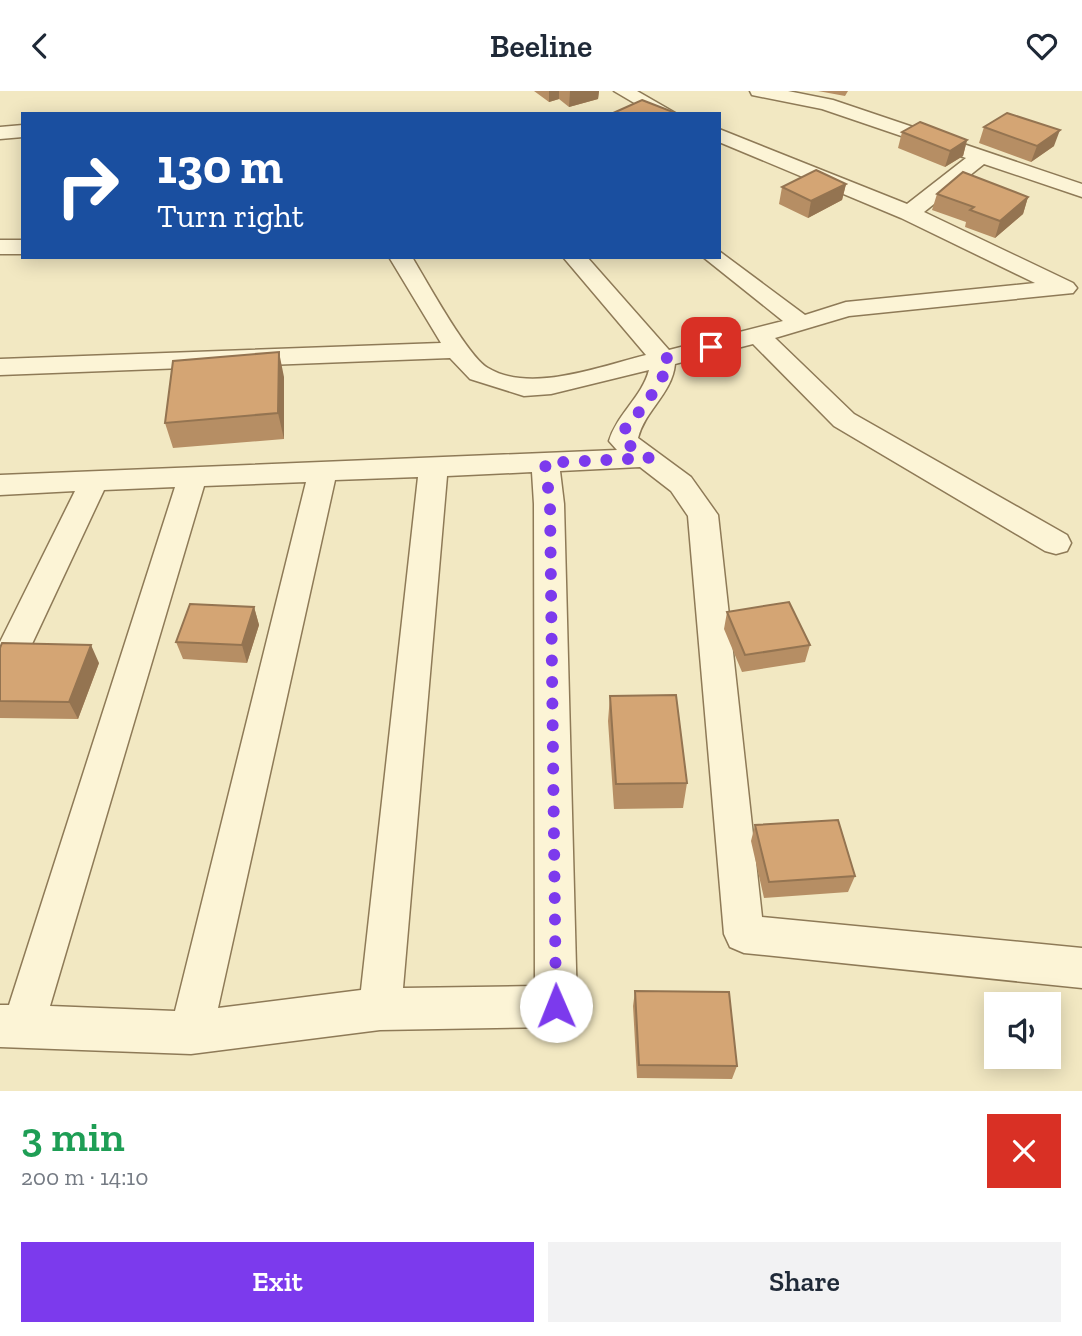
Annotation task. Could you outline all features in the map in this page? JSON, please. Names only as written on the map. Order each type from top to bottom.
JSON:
[{"type":"street","points":[[623,91],[664,112]]},
{"type":"street","points":[[759,91],[826,104],[1082,191]]},
{"type":"street","points":[[0,133],[21,131]]},
{"type":"street","points":[[721,136],[909,213],[1072,291]]},
{"type":"street","points":[[909,213],[981,156]]},
{"type":"street","points":[[0,247],[21,247]]},
{"type":"street","points":[[401,259],[458,350],[479,374],[524,388],[551,386],[759,336],[846,309],[1072,291]]},
{"type":"street","points":[[576,259],[663,359],[663,376],[645,406],[626,425],[623,441],[681,484],[703,515],[744,934],[1082,968]]},
{"type":"street","points":[[717,259],[803,324]]},
{"type":"street","points":[[759,336],[844,420],[1056,544]]},
{"type":"street","points":[[0,367],[458,350]]},
{"type":"street","points":[[0,485],[322,474],[649,458]]},
{"type":"street","points":[[192,478],[11,1026],[191,1033],[380,1009],[556,1006],[550,504],[545,463]]},
{"type":"street","points":[[380,1009],[433,469]]},
{"type":"street","points":[[191,1033],[322,474]]},
{"type":"street","points":[[0,676],[94,482]]},
{"type":"building","points":[[642,100],[673,112],[615,112]]},
{"type":"building","points":[[1007,113],[1060,130],[1037,146],[984,127]]},
{"type":"building","points":[[920,122],[967,140],[950,151],[902,132]]},
{"type":"building","points":[[816,170],[846,184],[811,201],[782,187]]},
{"type":"building","points":[[963,172],[1028,197],[1000,221],[970,210],[974,207],[937,194]]},
{"type":"building","points":[[279,352],[278,413],[165,423],[173,361]]},
{"type":"building","points":[[789,602],[810,645],[745,655],[727,612]]},
{"type":"building","points":[[190,604],[254,607],[242,645],[176,642]]},
{"type":"building","points":[[2,643],[91,645],[69,702],[0,701]]},
{"type":"building","points":[[676,695],[687,783],[616,784],[610,696]]},
{"type":"building","points":[[838,820],[855,876],[769,882],[755,825]]},
{"type":"building","points":[[635,991],[729,992],[737,1066],[639,1065]]},
{"type":"route","points":[[556,1006],[550,504],[545,463],[649,458],[623,441],[626,425],[645,406],[663,376],[663,359],[711,347]]}]
